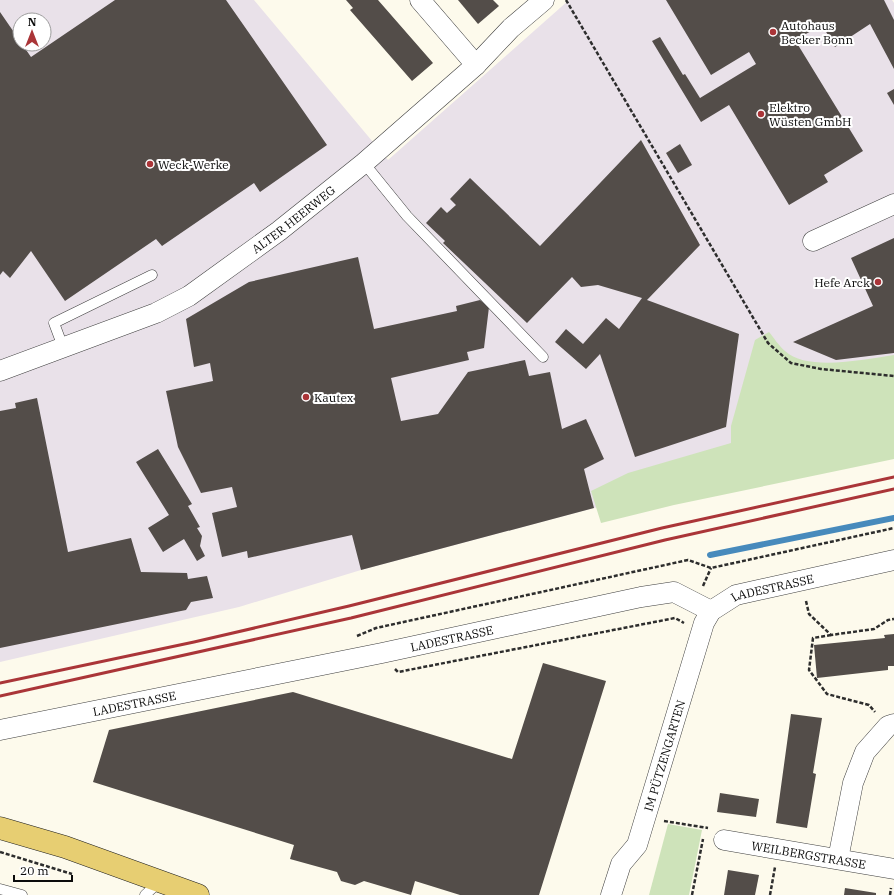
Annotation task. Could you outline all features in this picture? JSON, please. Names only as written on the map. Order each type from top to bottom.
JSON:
[{"type":"main road","points":[[0,828],[65,847],[152,888],[198,895]]},
{"type":"street","points":[[420,0],[476,65]]},
{"type":"street","name":"ALTER HEERWEG","points":[[0,371],[156,312],[189,296],[280,231],[364,163],[476,65],[511,28],[544,0]]},
{"type":"street","points":[[813,242],[894,204]]},
{"type":"street","name":"LADESTRASSE","points":[[0,730],[382,653],[641,597],[674,592],[711,611],[736,595],[894,560]]},
{"type":"street","name":"IM PÜTZENGARTEN","points":[[611,895],[621,864],[637,845],[704,623],[711,611]]},
{"type":"street","points":[[838,859],[853,783],[865,752],[891,725]]},
{"type":"street","name":"WEILBERGSTRASSE","points":[[724,840],[894,869]]},
{"type":"lane","points":[[364,163],[407,216],[543,357]]},
{"type":"lane","points":[[63,347],[54,323],[152,275]]},
{"type":"lane","points":[[0,889],[22,895]]},
{"type":"path","points":[[566,0],[768,343],[791,363],[822,369],[894,376]]},
{"type":"path","points":[[354,638],[376,628],[688,560],[711,568],[894,528]]},
{"type":"path","points":[[806,601],[808,614],[830,635]]},
{"type":"path","points":[[891,725],[869,705],[827,694],[809,670],[813,638],[874,629],[888,620],[894,619]]},
{"type":"path","points":[[646,819],[715,829],[724,840]]},
{"type":"path","points":[[692,895],[705,827]]},
{"type":"path","points":[[770,895],[778,849]]},
{"type":"shaded area","points":[[0,0],[254,0],[388,160],[569,0],[892,0],[894,3],[894,444],[594,508],[361,570],[239,607],[0,662]]},
{"type":"green space","points":[[769,332],[785,351],[795,357],[807,361],[822,363],[853,361],[894,355],[894,459],[674,505],[601,523],[591,491],[628,473],[731,443],[731,426],[755,340]]},
{"type":"green space","points":[[668,824],[702,830],[689,895],[649,895]]},
{"type":"building","name":"Weck-Werke","points":[[115,0],[226,0],[327,145],[260,192],[254,183],[162,246],[156,239],[65,301],[31,251],[10,278],[3,271],[0,275],[0,12],[12,29],[12,52],[28,52],[31,57],[38,52],[52,52],[52,43]]},
{"type":"building","points":[[346,0],[378,0],[433,63],[412,81],[350,10],[353,8]]},
{"type":"building","points":[[458,0],[493,0],[499,6],[478,24]]},
{"type":"building","points":[[666,0],[884,0],[894,20],[894,69],[870,24],[835,47],[822,25],[795,40],[863,151],[824,175],[828,182],[789,205],[729,105],[701,122],[652,41],[660,37],[683,75],[685,74],[700,98],[756,64],[749,52],[711,75]]},
{"type":"building","points":[[894,89],[894,105],[887,93]]},
{"type":"building","points":[[641,140],[700,245],[647,300],[739,334],[726,427],[635,457],[600,354],[586,369],[555,342],[566,329],[583,344],[606,318],[619,329],[642,298],[598,285],[581,287],[572,277],[527,323],[443,243],[445,241],[426,223],[441,207],[447,213],[456,205],[450,199],[470,178],[540,246]]},
{"type":"building","points":[[680,144],[692,165],[678,173],[666,153]]},
{"type":"building","name":"Hefe Arck","points":[[894,238],[894,353],[836,360],[793,342],[873,306],[851,258]]},
{"type":"building","name":"Kautex","points":[[358,257],[374,329],[457,311],[456,306],[480,300],[489,307],[484,348],[467,352],[469,360],[391,378],[401,421],[438,414],[468,372],[525,360],[529,376],[550,372],[562,429],[586,419],[604,459],[584,469],[594,508],[361,570],[352,535],[248,558],[247,551],[222,557],[212,513],[237,507],[232,487],[201,493],[178,447],[166,391],[213,381],[210,363],[194,367],[186,319],[249,282]]},
{"type":"building","points":[[37,398],[68,552],[131,538],[141,572],[187,573],[188,579],[207,576],[213,598],[191,602],[186,610],[0,648],[0,411],[16,408],[15,403]]},
{"type":"building","points":[[158,449],[192,504],[188,506],[200,527],[197,528],[202,536],[200,546],[205,556],[197,561],[184,539],[163,552],[148,528],[169,515],[136,462]]},
{"type":"building","points":[[894,634],[894,666],[888,666],[888,670],[817,678],[814,645],[885,638],[884,635]]},
{"type":"building","points":[[543,663],[606,681],[539,895],[460,895],[415,881],[411,895],[364,881],[355,885],[341,881],[337,872],[290,859],[294,845],[93,782],[109,730],[293,692],[512,759]]},
{"type":"building","points":[[791,714],[822,718],[813,773],[816,774],[807,828],[776,823]]},
{"type":"building","points":[[720,793],[759,799],[756,817],[717,812]]},
{"type":"building","points":[[728,870],[759,875],[755,895],[724,895]]},
{"type":"building","points":[[845,888],[876,893],[876,895],[844,895]]},
{"type":"waterway","points":[[710,555],[894,518]]},
{"type":"railway","points":[[0,683],[194,642],[349,606],[662,528],[894,477]]},
{"type":"railway","points":[[0,696],[351,618],[665,540],[894,489]]},
{"type":"place","name":"Autohaus Becker Bonn","points":[[773,32]]},
{"type":"place","name":"Elektro Wüsten GmbH","points":[[761,114]]},
{"type":"place","name":"Weck-Werke","points":[[150,164]]},
{"type":"place","name":"Hefe Arck","points":[[878,282]]},
{"type":"place","name":"Kautex","points":[[306,397]]}]
